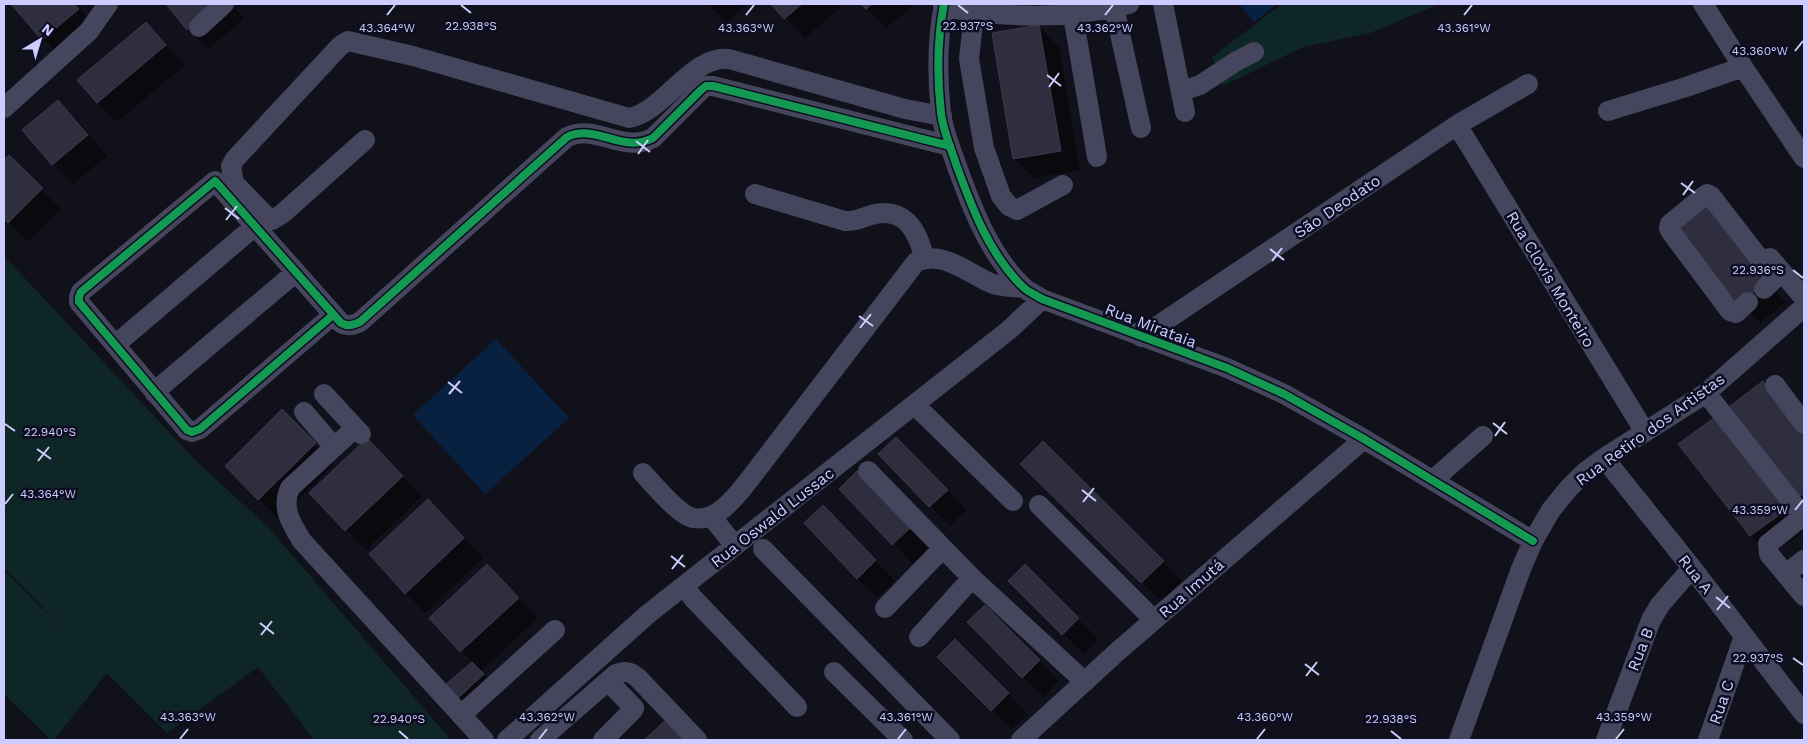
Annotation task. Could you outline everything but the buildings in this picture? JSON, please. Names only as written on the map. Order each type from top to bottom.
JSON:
[{"type":"street","points":[[4,108],[90,31],[108,4]]},
{"type":"street","points":[[199,27],[224,4]]},
{"type":"street","points":[[1163,4],[1185,112]]},
{"type":"street","points":[[1703,4],[1804,158]]},
{"type":"street","points":[[944,5],[974,8],[1015,16],[1073,15],[1094,7],[1122,6],[1140,128]]},
{"type":"street","name":"Rua Mirataia","points":[[944,5],[938,68],[942,116],[950,146],[967,194],[982,228],[1004,263],[1024,288],[1042,299],[1227,368],[1276,390],[1364,439],[1533,541]]},
{"type":"street","points":[[974,8],[969,59],[984,148],[1001,196],[1009,206],[1017,210],[1063,186]]},
{"type":"street","points":[[1073,15],[1097,157]]},
{"type":"street","points":[[365,140],[282,214],[272,220],[234,182],[231,166],[235,159],[340,46],[348,41],[412,56],[629,118],[643,113],[706,64],[721,58],[905,109],[942,116]]},
{"type":"street","points":[[1181,91],[1200,85],[1254,52]]},
{"type":"street","points":[[1608,111],[1743,67]]},
{"type":"street","name":"São Deodato","points":[[1141,336],[1457,125],[1528,84]]},
{"type":"street","points":[[333,315],[196,432],[186,430],[79,302],[79,297],[81,292],[213,181],[217,183],[333,315],[346,326],[360,322],[567,137],[584,132],[623,142],[643,142],[652,138],[706,86],[713,86],[950,146]]},
{"type":"street","name":"Rua Clovis Monteiro","points":[[1457,125],[1645,432]]},
{"type":"street","points":[[754,194],[853,222],[872,215],[889,212],[911,225],[921,242],[924,258]]},
{"type":"street","points":[[1748,302],[1736,313],[1730,311],[1671,232],[1670,224],[1707,194],[1711,196],[1773,276],[1774,279],[1764,288]]},
{"type":"street","points":[[115,345],[255,226]]},
{"type":"street","points":[[1751,247],[1757,246],[1762,249],[1804,298]]},
{"type":"street","points":[[643,473],[679,510],[692,518],[711,516],[724,508],[736,497],[910,268],[924,258],[956,264],[994,284],[1024,288]]},
{"type":"street","points":[[154,392],[296,272]]},
{"type":"street","name":"Rua Oswald Lussac","points":[[520,736],[648,614],[915,405],[1008,330],[1042,299]]},
{"type":"street","name":"Rua Retiro dos Artistas","points":[[1459,740],[1533,541],[1551,510],[1585,472],[1706,393],[1804,307]]},
{"type":"street","points":[[1775,385],[1804,424]]},
{"type":"street","points":[[1706,393],[1804,515],[1768,544],[1769,554],[1804,596]]},
{"type":"street","points":[[324,394],[358,431],[334,447],[290,488],[286,498],[290,522],[302,541],[484,740]]},
{"type":"street","points":[[915,405],[1013,501]]},
{"type":"street","points":[[304,412],[334,447]]},
{"type":"street","points":[[1433,480],[1483,436]]},
{"type":"street","name":"Rua Imutá","points":[[1022,740],[1154,620],[1364,439]]},
{"type":"street","name":"Rua A","points":[[1604,458],[1692,568],[1804,714]]},
{"type":"street","points":[[868,471],[972,578],[1085,682]]},
{"type":"street","points":[[1039,505],[1154,620]]},
{"type":"street","points":[[711,516],[735,546]]},
{"type":"street","points":[[763,548],[950,740]]},
{"type":"street","points":[[885,608],[943,548]]},
{"type":"street","points":[[1786,574],[1804,560]]},
{"type":"street","name":"Rua B","points":[[1606,740],[1651,620],[1660,605],[1692,568]]},
{"type":"street","points":[[919,637],[972,578]]},
{"type":"street","points":[[684,586],[693,598],[797,707]]},
{"type":"street","points":[[461,715],[554,630]]},
{"type":"street","name":"Rua C","points":[[1708,740],[1744,636]]},
{"type":"street","points":[[540,740],[616,674],[623,672],[630,672],[637,677],[697,740]]},
{"type":"street","points":[[834,672],[903,740]]},
{"type":"street","points":[[603,740],[630,715],[634,708],[608,681]]},
{"type":"green space","points":[[1282,4],[1439,4],[1370,33],[1303,47],[1223,86],[1212,57]]},
{"type":"green space","points":[[4,256],[197,462],[269,528],[451,740],[314,740],[258,667],[167,733],[107,673],[54,740],[51,740],[4,694],[4,571],[74,639],[4,568]]},
{"type":"water","points":[[1239,4],[1277,4],[1254,22]]},
{"type":"water","points":[[496,339],[569,418],[485,494],[413,415]]},
{"type":"cycle path","points":[[944,4],[938,58],[943,126],[975,214],[1000,260],[1023,287],[1042,299],[1227,368],[1284,394],[1364,439],[1533,541]]},
{"type":"cycle path","points":[[333,315],[200,429],[192,432],[187,430],[79,302],[79,297],[81,292],[215,181],[341,323],[355,324],[360,322],[567,137],[578,134],[599,135],[631,143],[653,138],[706,86],[713,86],[950,146]]}]
